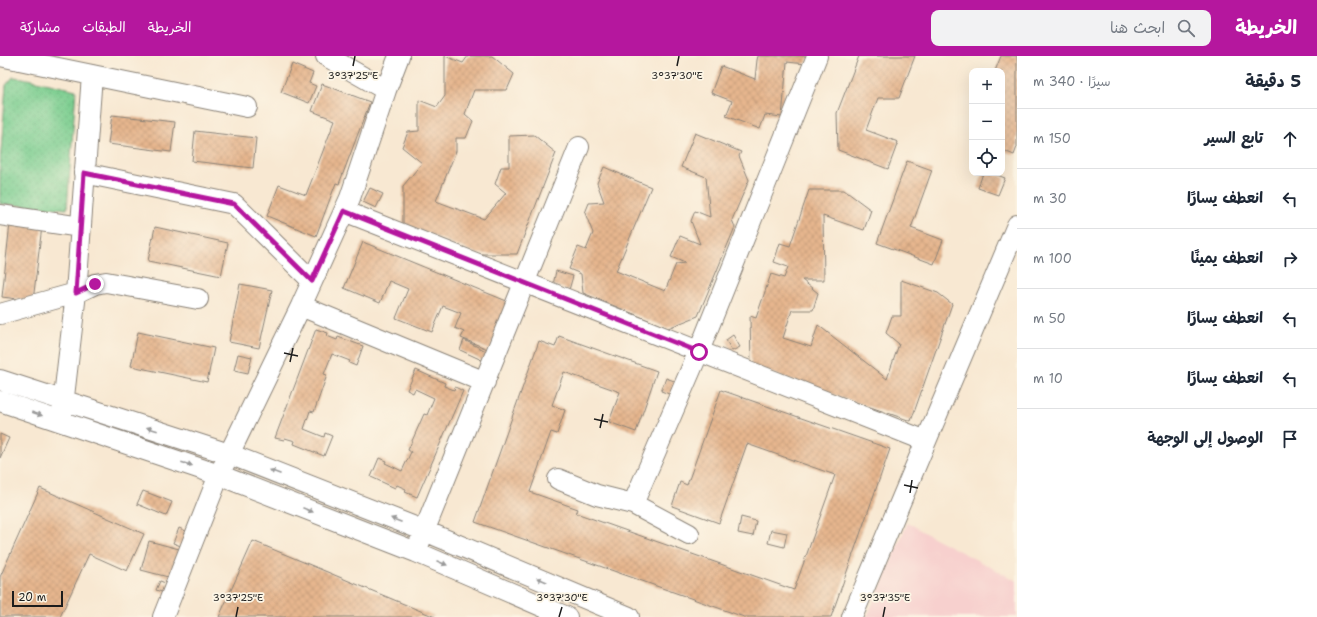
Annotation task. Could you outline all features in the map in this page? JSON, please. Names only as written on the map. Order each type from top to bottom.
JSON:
[{"type":"street","points":[[0,56],[247,107]]},
{"type":"street","points":[[326,56],[386,90]]},
{"type":"street","points":[[163,617],[219,475],[350,198],[399,56]]},
{"type":"street","points":[[633,504],[699,352],[816,56]]},
{"type":"street","points":[[61,422],[76,293],[92,75]]},
{"type":"street","points":[[416,552],[579,147]]},
{"type":"street","points":[[84,173],[234,204],[312,281]]},
{"type":"street","points":[[344,211],[926,441]]},
{"type":"street","points":[[0,215],[81,227]]},
{"type":"street","points":[[852,617],[1017,224]]},
{"type":"street","points":[[0,314],[76,293],[95,284],[106,282],[198,299]]},
{"type":"street","points":[[300,306],[485,382]]},
{"type":"street","points":[[0,380],[229,454],[425,531],[629,617]]},
{"type":"street","points":[[0,401],[219,475],[416,552],[567,617]]},
{"type":"street","points":[[558,479],[597,494],[633,504],[688,534]]},
{"type":"shaded area","points":[[908,522],[923,532],[1017,581],[1017,617],[867,617]]},
{"type":"green space","points":[[13,77],[76,90],[67,209],[0,204],[0,164],[6,85]]},
{"type":"building","points":[[445,56],[463,63],[468,56],[492,56],[514,74],[507,90],[474,90],[465,114],[473,121],[466,138],[456,138],[456,151],[436,201],[484,219],[506,193],[495,184],[501,167],[509,167],[509,136],[534,135],[556,153],[517,254],[478,254],[403,224],[403,186],[422,163],[402,147],[408,132],[419,131],[419,100],[437,107],[445,96]]},
{"type":"building","points":[[758,56],[809,56],[806,64],[787,62],[782,117],[765,115],[760,129],[726,116],[732,101],[711,93],[721,66],[755,79]]},
{"type":"building","points":[[859,56],[915,56],[899,98],[878,98],[866,130],[898,142],[888,169],[838,150],[837,113]]},
{"type":"building","points":[[1001,56],[1017,56],[1017,147],[1014,155],[1005,151],[1005,68],[996,68]]},
{"type":"building","points":[[292,64],[313,73],[309,83],[316,86],[309,103],[281,92]]},
{"type":"building","points":[[322,84],[370,102],[339,184],[336,183],[316,236],[267,216],[279,185],[306,195],[335,120],[312,111]]},
{"type":"building","points":[[112,115],[175,122],[171,152],[108,144]]},
{"type":"building","points":[[195,131],[256,138],[253,168],[192,161]]},
{"type":"building","points":[[695,133],[741,152],[739,156],[749,180],[732,220],[735,227],[698,316],[668,328],[583,293],[581,274],[569,269],[578,247],[586,250],[593,233],[585,213],[589,203],[604,202],[597,183],[604,167],[651,187],[616,271],[665,291],[676,264],[685,263],[671,257],[680,236],[700,244],[691,221],[695,211],[710,217],[706,177],[681,167]]},
{"type":"building","points":[[907,161],[932,170],[911,228],[943,240],[934,264],[877,243]]},
{"type":"building","points":[[982,176],[1000,176],[1005,178],[998,195],[978,188]]},
{"type":"building","points":[[370,188],[383,194],[376,208],[363,202]]},
{"type":"building","points":[[809,190],[844,190],[871,210],[864,230],[823,216],[824,280],[802,280],[818,293],[813,310],[792,310],[783,338],[811,347],[818,325],[887,379],[899,344],[886,333],[892,316],[901,316],[901,280],[938,293],[952,304],[911,421],[751,366],[750,316],[756,318],[771,274],[784,278],[788,267],[774,262],[780,243],[790,246]]},
{"type":"building","points":[[10,223],[42,226],[33,301],[2,297]]},
{"type":"building","points":[[155,227],[228,243],[221,276],[148,261]]},
{"type":"building","points":[[363,242],[509,302],[490,350],[461,338],[464,332],[455,328],[461,313],[443,306],[432,332],[396,318],[408,289],[389,281],[380,303],[344,288]]},
{"type":"building","points":[[556,271],[573,276],[569,290],[553,285]]},
{"type":"building","points":[[240,284],[272,290],[259,348],[229,342]]},
{"type":"building","points":[[316,329],[328,333],[327,336],[337,340],[338,337],[363,346],[356,366],[349,363],[350,361],[332,354],[324,374],[327,375],[314,412],[310,411],[304,429],[324,437],[325,433],[332,436],[324,456],[294,444],[295,441],[285,438],[284,440],[275,438]]},
{"type":"building","points":[[138,332],[214,348],[207,382],[131,366]]},
{"type":"building","points":[[733,335],[740,347],[732,351],[726,340]]},
{"type":"building","points":[[559,336],[657,371],[636,432],[609,422],[620,392],[564,372],[552,405],[565,410],[557,434],[551,432],[530,492],[578,509],[576,513],[794,590],[835,475],[747,444],[719,523],[672,506],[680,482],[687,485],[721,390],[890,449],[831,617],[744,617],[475,522],[539,341],[555,347]]},
{"type":"building","points":[[464,340],[490,353],[486,362],[460,350]]},
{"type":"building","points":[[238,354],[252,357],[248,373],[234,370]]},
{"type":"building","points":[[416,370],[445,383],[444,386],[454,390],[455,387],[463,391],[417,497],[405,492],[406,489],[397,485],[395,488],[371,477],[379,458],[386,461],[385,463],[402,471],[411,452],[408,450],[424,414],[427,415],[434,398],[415,389],[413,393],[407,390]]},
{"type":"building","points":[[666,378],[677,382],[672,395],[661,391]]},
{"type":"building","points":[[0,434],[9,438],[0,458]]},
{"type":"building","points":[[40,488],[144,534],[127,571],[89,554],[60,617],[0,617],[0,577]]},
{"type":"building","points":[[143,491],[172,502],[166,516],[137,504]]},
{"type":"building","points":[[741,517],[756,521],[753,536],[738,533]]},
{"type":"building","points":[[179,528],[193,534],[186,548],[173,543]]},
{"type":"building","points":[[771,530],[787,533],[784,547],[768,543]]},
{"type":"building","points":[[149,541],[179,549],[172,578],[141,570]]},
{"type":"building","points":[[253,541],[435,617],[219,617]]},
{"type":"building","points":[[160,581],[171,585],[167,594],[156,590]]},
{"type":"route","points":[[95,284],[76,293],[84,173],[234,204],[312,281],[344,211],[699,352]]}]
